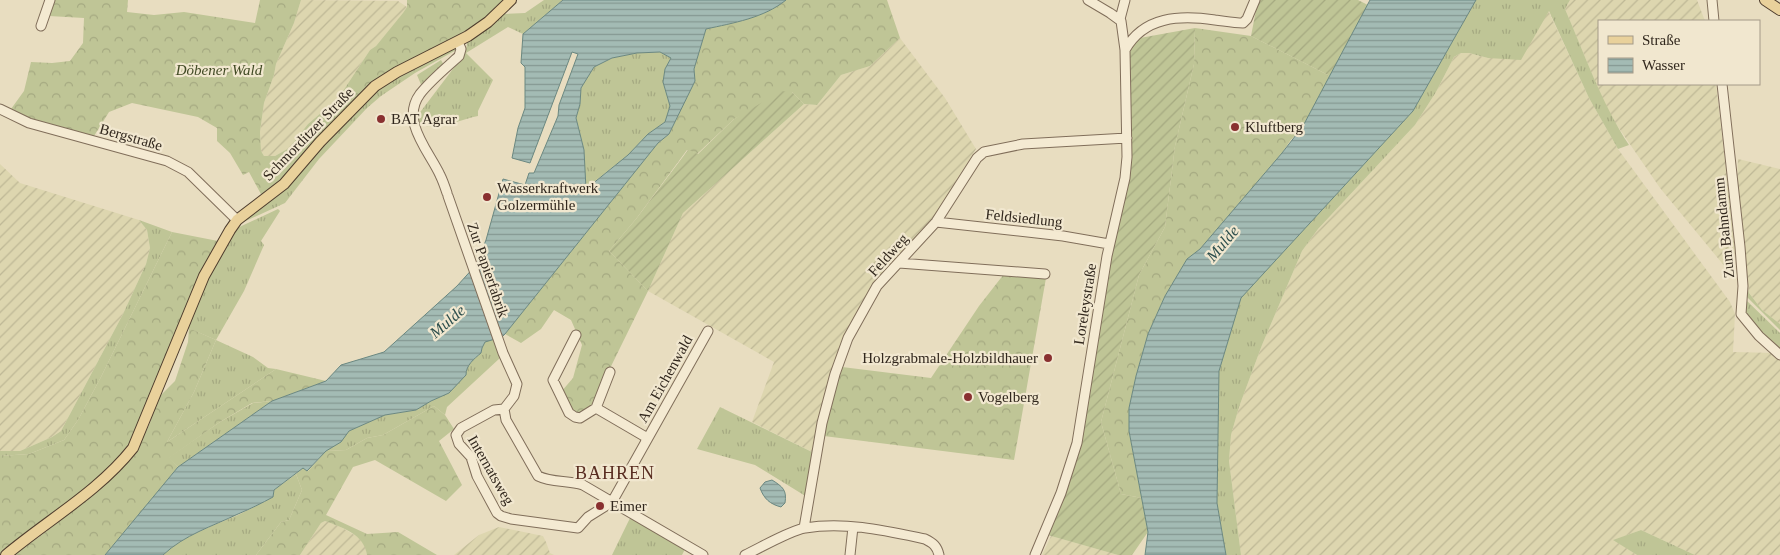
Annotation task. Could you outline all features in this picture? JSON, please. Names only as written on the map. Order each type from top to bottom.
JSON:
[{"type":"main road","name":"Schmorditzer Straße","points":[[6,555],[83,497],[123,461],[133,448],[204,276],[237,220],[284,184],[320,142],[375,86],[397,72],[458,42],[488,22],[512,0]]},
{"type":"main road","points":[[1765,0],[1780,10]]},
{"type":"street","points":[[41,26],[50,0]]},
{"type":"street","points":[[1088,0],[1120,18]]},
{"type":"street","name":"Loreleystraße","points":[[1035,555],[1060,493],[1077,443],[1110,244],[1125,178],[1127,138],[1125,50],[1120,18],[1125,0]]},
{"type":"street","points":[[1125,50],[1145,27],[1161,21],[1195,18],[1243,23],[1247,19],[1255,0]]},
{"type":"street","points":[[1712,0],[1714,20]]},
{"type":"street","name":"Zur Papierfabrik","points":[[458,42],[462,49],[459,56],[420,94],[414,105],[413,116],[417,133],[440,175],[503,353],[517,384],[514,396],[504,409]]},
{"type":"street","name":"Zum Bahndamm","points":[[1722,85],[1740,247],[1743,286],[1741,314],[1759,336],[1780,355]]},
{"type":"street","name":"Bergstraße","points":[[0,109],[29,123],[167,161],[188,172],[237,220]]},
{"type":"street","name":"Feldweg","points":[[804,528],[822,423],[839,360],[848,338],[877,286],[936,222],[952,199],[968,170],[984,152],[1024,144],[1127,138]]},
{"type":"street","name":"Feldsiedlung","points":[[936,222],[1053,235],[1110,244]]},
{"type":"street","points":[[899,262],[1045,274]]},
{"type":"street","name":"Am Eichenwald","points":[[612,502],[708,331]]},
{"type":"street","points":[[576,335],[553,380],[570,413],[580,418],[596,408],[610,372]]},
{"type":"street","name":"Am Eichenwald","points":[[596,408],[644,436],[646,440]]},
{"type":"street","points":[[504,409],[506,420],[538,476],[544,479],[571,481],[583,485],[703,555]]},
{"type":"street","name":"Internatsweg","points":[[504,409],[494,410],[461,428],[456,436],[459,444],[471,457],[477,476],[497,513],[511,519],[578,528],[588,517],[612,502]]},
{"type":"street","points":[[850,555],[853,527]]},
{"type":"street","points":[[745,555],[804,528],[853,527],[925,539],[933,543],[938,549],[938,555]]},
{"type":"shaded area","points":[[301,0],[398,1],[407,7],[376,46],[370,50],[336,100],[308,124],[289,148],[275,156],[264,156],[261,151],[260,132],[264,103],[276,64],[294,23]]},
{"type":"shaded area","points":[[1570,0],[1697,0],[1705,20],[1598,20],[1598,85],[1716,85],[1735,245],[1733,272],[1726,268],[1660,188],[1614,121],[1602,98],[1565,9]]},
{"type":"shaded area","points":[[1548,10],[1589,98],[1618,149],[1730,302],[1735,314],[1733,352],[1776,353],[1780,357],[1780,555],[1695,555],[1641,530],[1614,540],[1637,555],[1241,555],[1229,461],[1231,435],[1239,407],[1262,345],[1302,251],[1318,229],[1415,125],[1436,92],[1454,57],[1461,53],[1469,53],[1488,58]]},
{"type":"shaded area","points":[[900,38],[945,98],[976,149],[935,218],[862,304],[814,453],[752,422],[774,362],[648,291],[683,213],[804,104],[817,105],[841,75],[870,66]]},
{"type":"shaded area","points":[[1738,159],[1780,169],[1780,324],[1762,310],[1749,293],[1737,182]]},
{"type":"shaded area","points":[[0,164],[20,183],[139,220],[147,230],[150,248],[146,264],[123,314],[61,431],[20,451],[0,451]]},
{"type":"shaded area","points":[[325,521],[339,526],[358,537],[365,545],[367,555],[300,555],[321,523]]},
{"type":"shaded area","points":[[499,527],[543,536],[550,553],[554,555],[454,555],[479,535]]},
{"type":"shaded area","points":[[1051,536],[1118,555],[1042,555]]},
{"type":"green space","name":"Döbener Wald","points":[[53,0],[128,0],[127,12],[154,15],[184,12],[255,23],[260,0],[301,0],[294,23],[276,64],[264,103],[260,132],[261,151],[264,156],[275,156],[289,148],[308,124],[336,100],[370,50],[376,46],[403,13],[407,7],[407,0],[507,0],[477,27],[395,70],[286,178],[262,196],[249,172],[243,175],[230,153],[217,141],[217,128],[198,117],[132,103],[109,112],[94,136],[26,117],[11,109],[24,91],[31,62],[52,63],[70,61],[83,43],[84,18],[49,16]]},
{"type":"green space","points":[[544,0],[563,0],[523,34],[508,27],[466,53],[493,80],[478,111],[478,116],[442,125],[420,125],[418,115],[465,53],[468,40],[502,14],[525,13]]},
{"type":"green space","points":[[786,0],[887,0],[900,38],[870,66],[841,75],[817,105],[804,104],[792,92],[734,119],[697,154],[687,150],[636,219],[609,251],[648,291],[590,409],[576,415],[561,392],[573,378],[582,345],[571,320],[554,310],[541,329],[521,343],[505,334],[658,143],[669,134],[695,81],[694,69],[706,29],[758,16]]},
{"type":"green space","points":[[1258,0],[1358,0],[1368,5],[1330,76],[1251,36]]},
{"type":"green space","points":[[1476,0],[1570,0],[1565,9],[1610,112],[1629,145],[1618,149],[1589,98],[1549,11],[1521,60],[1488,58],[1469,53],[1461,53],[1454,57],[1436,92],[1415,125],[1318,229],[1302,251],[1262,345],[1239,407],[1231,435],[1229,461],[1241,555],[1226,555],[1217,503],[1219,371],[1241,297],[1413,111]]},
{"type":"green space","points":[[1195,28],[1251,36],[1330,76],[1303,126],[1200,249],[1187,260],[1165,296],[1148,334],[1129,408],[1129,431],[1142,498],[1121,494],[1101,422],[1139,275],[1165,227],[1175,146],[1194,64]]},
{"type":"green space","points":[[1195,28],[1194,64],[1175,146],[1165,227],[1139,275],[1101,422],[1121,494],[1142,498],[1148,532],[1132,555],[1118,555],[1044,534],[1071,464],[1129,146],[1129,40]]},
{"type":"green space","points":[[457,46],[458,49],[415,73],[367,108],[319,159],[285,203],[239,224],[378,89]]},
{"type":"green space","points":[[660,52],[671,58],[665,69],[663,82],[670,106],[665,122],[648,134],[628,155],[585,189],[584,150],[576,118],[580,104],[581,88],[594,67],[612,58],[637,53]]},
{"type":"green space","points":[[441,60],[445,67],[422,87],[417,75]]},
{"type":"green space","points":[[781,91],[792,92],[804,104],[683,213],[648,291],[609,251],[636,219],[688,150],[698,154],[734,119]]},
{"type":"green space","points":[[278,209],[280,211],[261,241],[264,245],[244,291],[216,340],[186,327],[208,277],[235,229]]},
{"type":"green space","points":[[139,220],[172,232],[78,420],[64,440],[29,454],[0,456],[0,451],[20,451],[61,431],[123,314],[146,264],[150,248],[147,230]]},
{"type":"green space","points":[[172,232],[218,241],[132,443],[108,471],[0,555],[0,456],[29,454],[64,440],[78,420],[101,377]]},
{"type":"green space","points":[[1004,274],[1046,278],[1014,460],[816,435],[834,366],[931,378],[979,306]]},
{"type":"green space","points":[[1746,282],[1749,293],[1762,310],[1780,324],[1780,330],[1745,295]]},
{"type":"green space","points":[[1744,298],[1780,333],[1780,352],[1745,314]]},
{"type":"green space","points":[[189,328],[216,340],[194,392],[167,442],[276,369],[326,381],[272,401],[252,403],[220,422],[169,458],[178,467],[105,555],[12,555],[39,537],[106,484],[134,456],[150,423],[156,400],[175,381],[188,342]]},
{"type":"green space","points":[[493,339],[500,358],[447,407],[445,415],[434,406],[383,435],[367,438],[346,450],[326,451],[341,441],[349,431],[385,415],[416,410],[449,393],[471,362],[481,353],[485,342]]},
{"type":"green space","points":[[216,340],[253,357],[268,368],[276,369],[167,442],[194,392]]},
{"type":"green space","points":[[272,401],[178,467],[168,458],[220,422],[253,403]]},
{"type":"green space","points":[[434,406],[445,415],[454,429],[439,441],[462,485],[446,501],[375,460],[353,467],[326,515],[367,534],[398,532],[437,555],[367,555],[362,542],[357,537],[345,529],[325,521],[321,523],[300,555],[256,555],[281,522],[289,520],[302,490],[296,474],[303,468],[308,471],[326,451],[346,450],[367,438],[383,435]]},
{"type":"green space","points":[[720,407],[814,453],[807,497],[755,465],[697,449]]},
{"type":"green space","points":[[296,474],[302,490],[289,520],[281,522],[256,555],[163,555],[189,536],[238,515],[273,497],[274,490]]},
{"type":"green space","points":[[631,516],[685,549],[682,555],[612,555]]},
{"type":"green space","points":[[1641,530],[1695,555],[1637,555],[1613,540]]},
{"type":"water","name":"Mulde","points":[[563,0],[786,0],[758,16],[706,29],[694,69],[695,81],[669,134],[658,143],[505,334],[502,337],[485,342],[481,353],[469,365],[466,375],[449,393],[416,410],[385,415],[349,431],[341,442],[326,451],[307,471],[303,468],[274,490],[273,497],[189,536],[163,555],[105,555],[178,467],[272,401],[326,381],[341,365],[384,352],[457,286],[476,265],[486,240],[503,179],[525,185],[529,173],[534,173],[558,116],[559,105],[578,54],[572,52],[530,163],[512,158],[518,128],[525,108],[525,67],[521,63],[523,34]],"holes":[[[660,52],[671,58],[665,69],[663,82],[670,106],[665,122],[648,134],[628,155],[586,189],[584,150],[576,118],[580,104],[581,88],[594,67],[612,58],[637,53]]]},
{"type":"water","name":"Mulde","points":[[1370,0],[1476,0],[1413,111],[1241,298],[1219,371],[1217,503],[1226,555],[1145,555],[1148,532],[1129,431],[1129,408],[1148,334],[1165,296],[1187,259],[1200,249],[1303,126]]},
{"type":"water","points":[[772,480],[785,492],[785,503],[781,507],[768,500],[760,488],[765,482]]},
{"type":"place","name":"BAT Agrar","points":[[381,119]]},
{"type":"place","name":"Kluftberg","points":[[1235,127]]},
{"type":"place","name":"Wasserkraftwerk Golzermühle","points":[[487,197]]},
{"type":"place","name":"Holzgrabmale-Holzbildhauer","points":[[1048,358]]},
{"type":"place","name":"Vogelberg","points":[[968,397]]},
{"type":"place","name":"Eimer","points":[[600,506]]},
{"type":"district","name":"BAHREN","points":[[615,473]]}]
